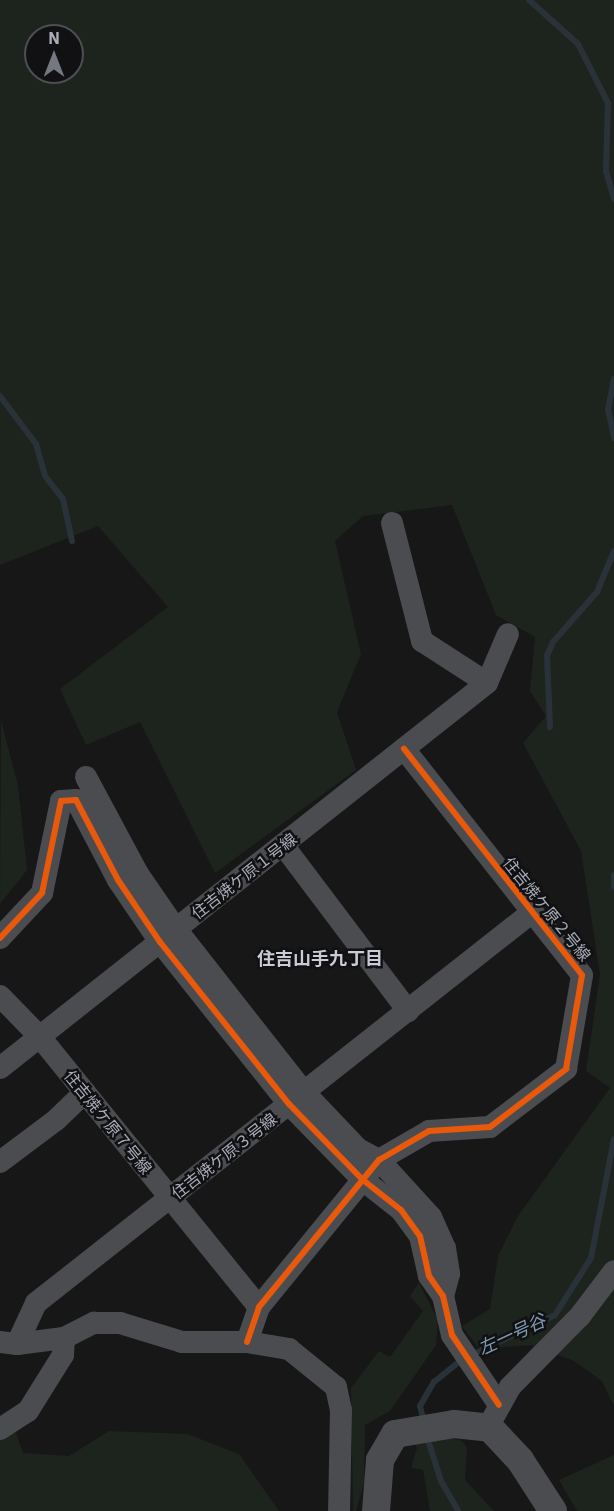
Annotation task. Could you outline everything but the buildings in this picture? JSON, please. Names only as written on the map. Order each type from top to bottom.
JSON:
[{"type":"street","points":[[392,523],[422,641],[487,683]]},
{"type":"street","name":"住吉焼ケ原１号線","points":[[0,1068],[487,683],[508,634]]},
{"type":"street","name":"住吉焼ケ原２号線","points":[[247,1342],[259,1307],[379,1160],[429,1131],[490,1127],[566,1069],[582,975],[404,749]]},
{"type":"street","points":[[86,777],[168,936]]},
{"type":"street","points":[[0,938],[42,893],[61,801],[76,800],[118,880],[168,936],[363,1180],[401,1210],[420,1236],[429,1276],[443,1296],[452,1335],[520,1460],[553,1511]]},
{"type":"street","points":[[283,845],[408,1011]]},
{"type":"street","name":"住吉焼ケ原３号線","points":[[8,1343],[36,1303],[531,913]]},
{"type":"street","name":"住吉焼ケ原７号線","points":[[0,996],[40,1037],[169,1199],[259,1307]]},
{"type":"street","points":[[0,1162],[56,1120],[85,1092]]},
{"type":"street","points":[[297,1098],[358,1149],[379,1160],[431,1217],[445,1248],[449,1274],[443,1296]]},
{"type":"street","points":[[376,1511],[380,1460],[394,1434],[454,1424],[491,1407],[580,1316],[614,1271]]},
{"type":"street","points":[[8,1343],[64,1338],[94,1323],[120,1323],[182,1342],[247,1342],[289,1349],[336,1387],[341,1410],[339,1511]]},
{"type":"street","points":[[0,1429],[28,1411],[63,1355],[64,1338]]},
{"type":"shaded area","points":[[0,0],[614,0],[614,1406],[602,1381],[574,1361],[531,1345],[479,1349],[462,1326],[490,1309],[498,1256],[518,1216],[610,1088],[586,1071],[600,974],[581,851],[523,743],[546,716],[530,691],[535,637],[496,615],[452,505],[363,516],[335,541],[361,654],[337,712],[356,770],[215,873],[140,722],[86,745],[60,689],[168,607],[98,526],[0,565]]},
{"type":"shaded area","points":[[1,721],[18,785],[27,870],[0,904]]},
{"type":"shaded area","points":[[419,1283],[438,1320],[436,1345],[390,1411],[365,1425],[364,1483],[356,1511],[353,1511],[351,1388],[379,1351],[390,1357],[423,1311],[410,1296]]},
{"type":"shaded area","points":[[15,1430],[23,1453],[69,1456],[109,1431],[187,1434],[239,1454],[279,1511],[0,1511],[0,1434]]},
{"type":"shaded area","points":[[439,1435],[462,1441],[467,1448],[465,1480],[494,1511],[430,1511],[423,1470],[411,1468],[417,1448],[413,1440]]},
{"type":"shaded area","points":[[614,1455],[614,1511],[577,1511],[559,1480]]},
{"type":"waterway","points":[[529,0],[578,44],[608,103],[606,171],[614,199]]},
{"type":"waterway","points":[[614,379],[608,409],[614,438]]},
{"type":"waterway","points":[[0,396],[36,444],[45,476],[63,499],[72,541]]},
{"type":"waterway","points":[[550,727],[547,656],[553,642],[597,592],[614,551]]},
{"type":"waterway","points":[[614,875],[614,887]]},
{"type":"waterway","name":"左一号谷","points":[[472,1355],[555,1315],[591,1258],[614,1139]]},
{"type":"waterway","points":[[424,1422],[420,1406],[434,1382],[462,1359]]},
{"type":"waterway","points":[[427,1437],[441,1481],[458,1511]]},
{"type":"cycle path","points":[[247,1342],[259,1307],[379,1160],[429,1131],[490,1127],[566,1069],[582,975],[404,749]]},
{"type":"cycle path","points":[[0,938],[42,893],[61,801],[76,800],[118,880],[160,942],[289,1104],[363,1180],[401,1210],[420,1236],[429,1276],[443,1296],[452,1335],[499,1405]]},
{"type":"district","name":"住吉山手九丁目","points":[[320,959]]}]
